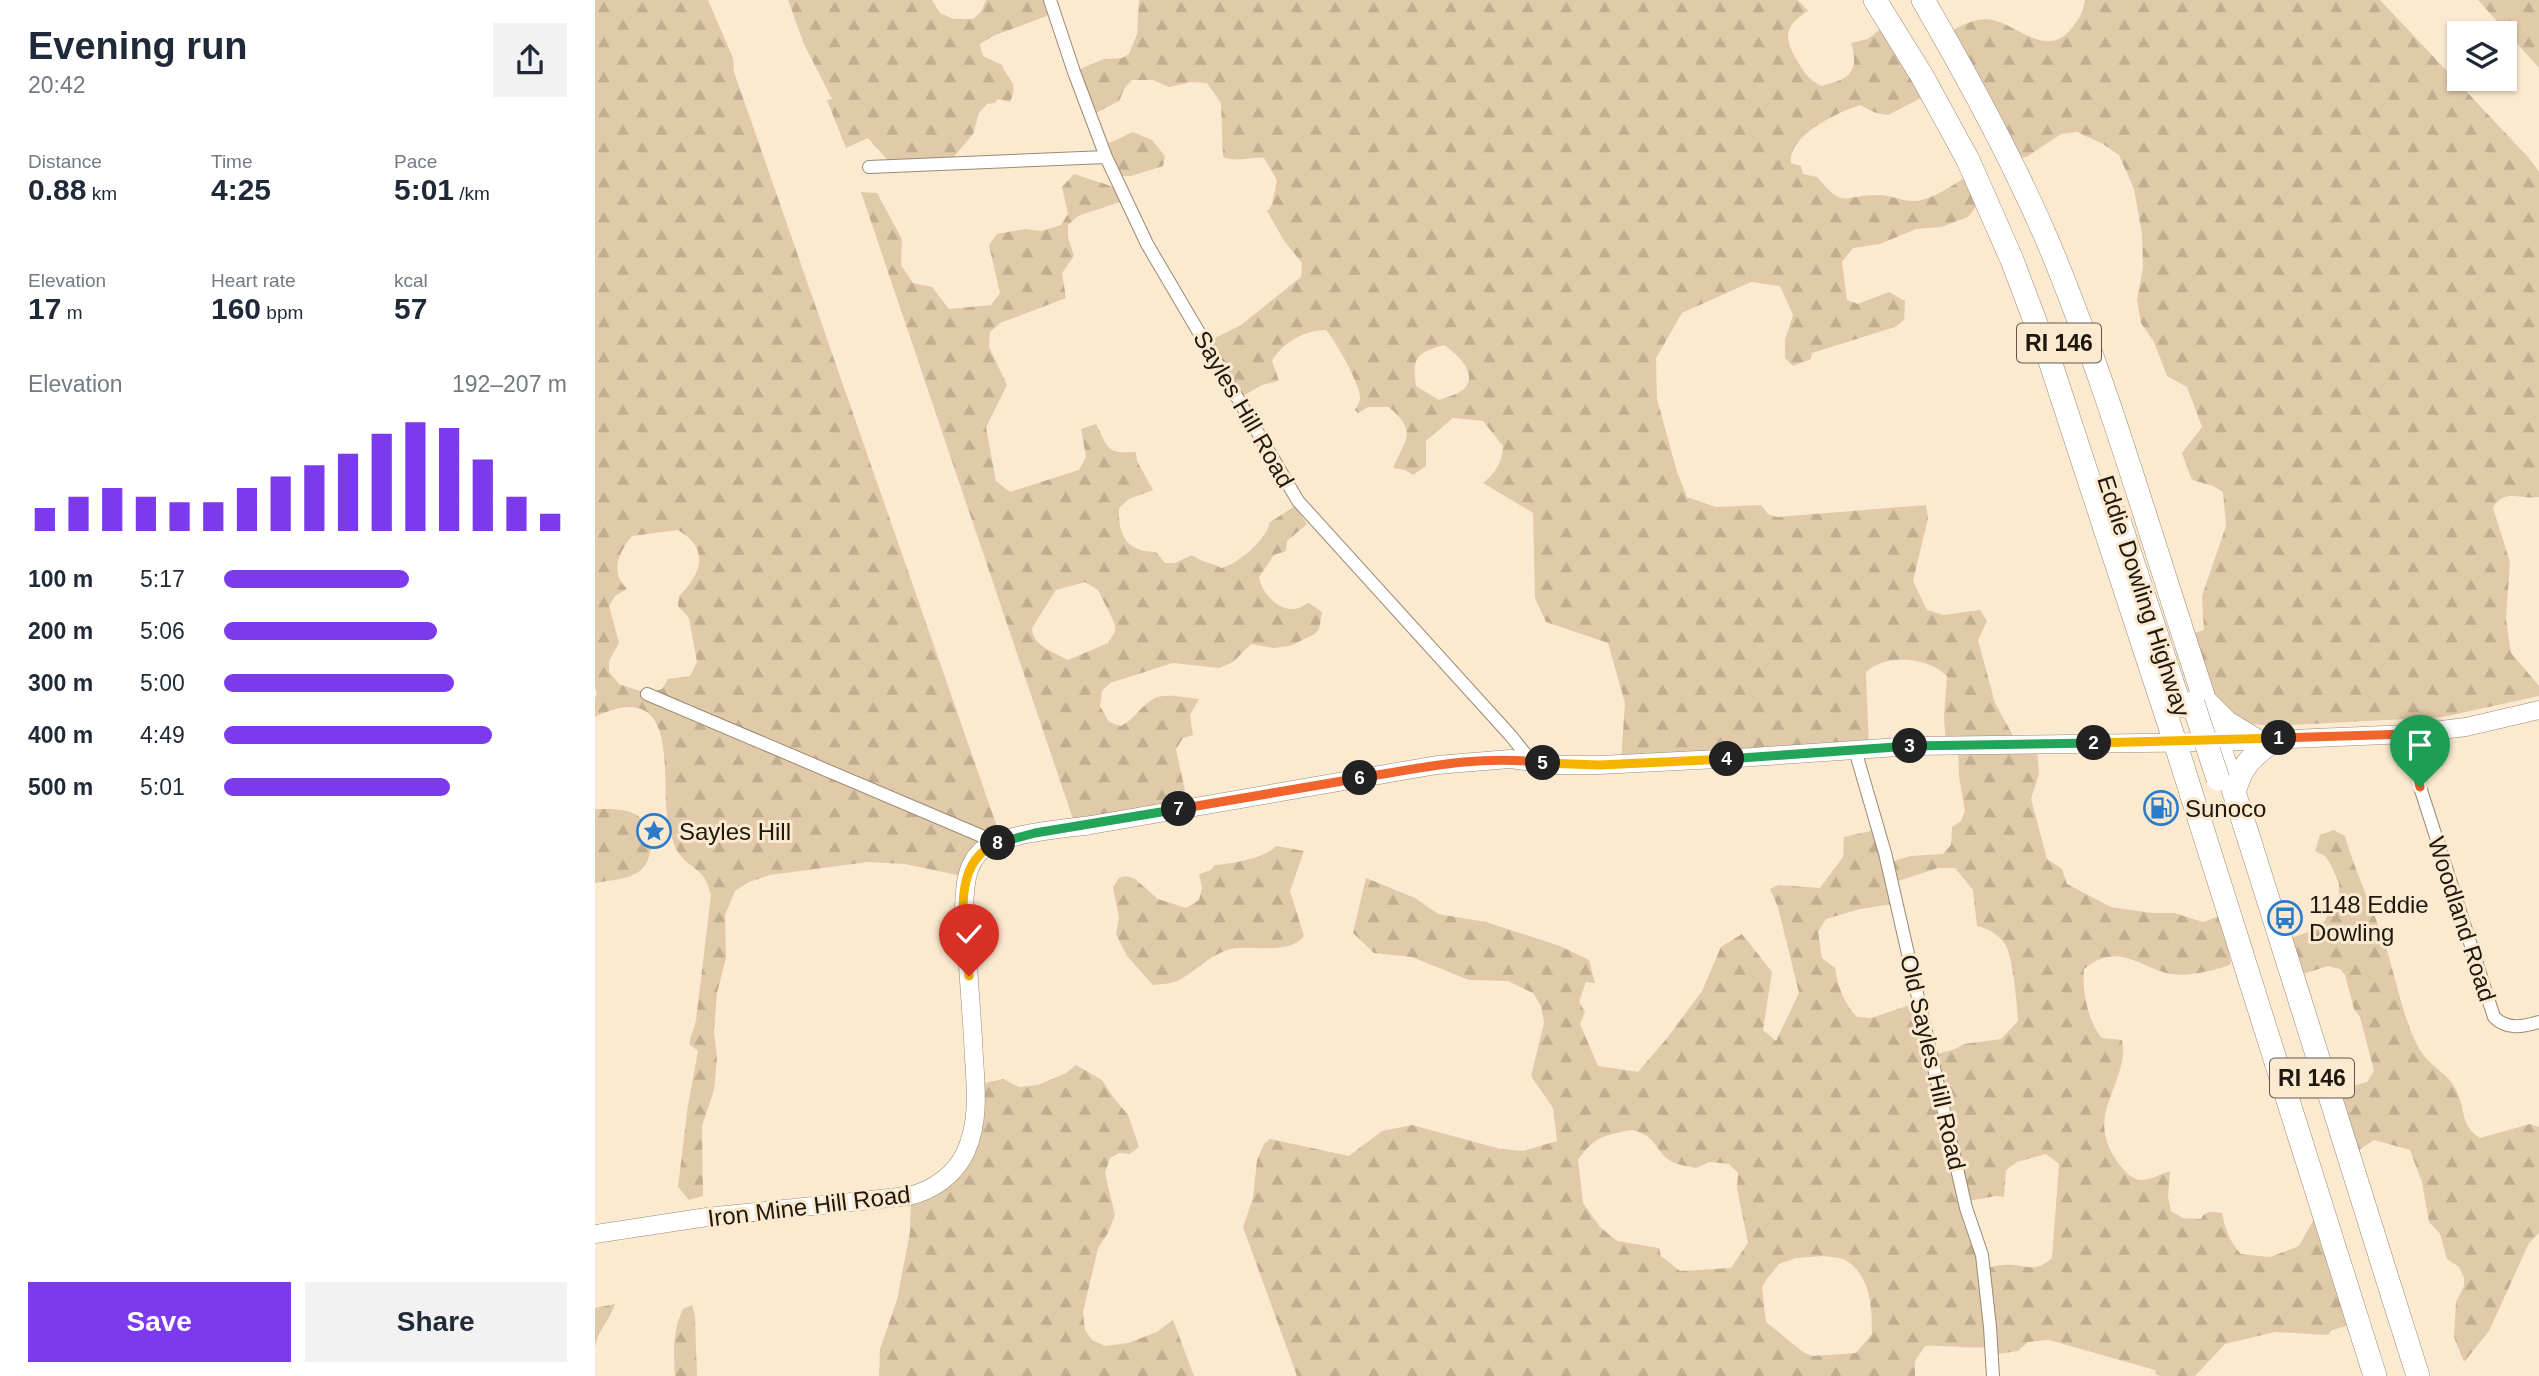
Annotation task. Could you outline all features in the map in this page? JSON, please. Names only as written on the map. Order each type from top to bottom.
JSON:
[{"type":"highway","points":[[1875,0],[1950,125],[2012,260],[2061,390],[2375,1376]]},
{"type":"highway","name":"Eddie Dowling Highway","points":[[1890,0],[1969,137],[2032,273],[2193,704]]},
{"type":"highway","name":"Eddie Dowling Highway","points":[[1909,0],[1970,105],[2015,198],[2087,379],[2219,785],[2405,1376]]},
{"type":"highway","points":[[1923,0],[1986,111],[2050,246],[2099,378],[2193,704],[2218,741],[2219,785],[2418,1376]]},
{"type":"highway","points":[[2193,704],[2226,722],[2265,738],[2239,775],[2219,785]]},
{"type":"highway","name":"Eddie Dowling Highway","points":[[2219,785],[2388,1376]]},
{"type":"street","name":"Sayles Hill Road","points":[[1050,0],[1106,157],[1147,244],[1298,501],[1531,761]]},
{"type":"street","points":[[869,167],[1106,157]]},
{"type":"street","points":[[647,694],[998,843]]},
{"type":"street","points":[[2175,742],[2408,734],[2466,727],[2539,710]]},
{"type":"street","name":"Woodland Road","points":[[2408,734],[2420,787],[2494,1017],[2513,1027],[2539,1022]]},
{"type":"street","name":"Iron Mine Hill Road","points":[[595,1234],[706,1217],[909,1196],[928,1190],[945,1179],[962,1160],[968,1148],[976,1108],[965,886],[967,874],[980,853],[998,843],[1035,833],[1437,765],[1510,759],[1556,765],[1612,764],[1926,746],[2175,742]]},
{"type":"street","name":"Old Sayles Hill Road","points":[[1855,750],[1885,853],[1966,1208],[1982,1255],[1993,1376]]},
{"type":"green space","points":[[595,0],[708,0],[733,58],[734,72],[1001,838],[966,877],[905,864],[868,862],[770,875],[749,882],[735,891],[725,915],[726,958],[717,993],[714,1090],[702,1126],[703,1196],[689,1200],[678,1187],[698,1051],[689,1044],[696,1020],[711,895],[704,877],[683,859],[673,839],[668,823],[665,762],[658,727],[650,715],[637,708],[620,708],[595,717]],"holes":[[[678,530],[695,545],[699,562],[693,579],[679,596],[678,606],[689,618],[697,662],[690,676],[668,679],[662,689],[646,693],[619,684],[609,672],[609,661],[619,643],[609,606],[615,596],[627,589],[617,569],[623,548],[632,536]]]},
{"type":"green space","points":[[788,0],[932,0],[940,13],[954,19],[973,19],[981,12],[986,0],[1051,0],[1049,15],[993,36],[980,44],[983,56],[1002,65],[1012,82],[1014,89],[1010,102],[998,99],[995,103],[987,104],[979,113],[973,134],[951,160],[892,165],[868,138],[846,148],[827,100],[832,99],[804,44]]},
{"type":"green space","points":[[1139,0],[1798,0],[1808,11],[1791,26],[1789,42],[1803,70],[1821,86],[1839,81],[1850,73],[1854,61],[1851,43],[1868,39],[1891,20],[1933,92],[1888,115],[1876,113],[1860,105],[1827,119],[1797,144],[1791,163],[1801,166],[1803,174],[1817,177],[1839,197],[1879,195],[1917,201],[1966,177],[1984,196],[1968,217],[1941,227],[1916,229],[1880,244],[1853,248],[1842,262],[1847,300],[1858,304],[1889,292],[1905,301],[1904,320],[1895,327],[1812,353],[1811,359],[1793,366],[1785,358],[1785,340],[1793,315],[1780,286],[1751,282],[1682,313],[1656,358],[1657,399],[1677,472],[1687,497],[1716,507],[1761,505],[1768,514],[1777,517],[1926,505],[1928,518],[1913,581],[1927,610],[1944,615],[1980,610],[1987,621],[1978,640],[1995,703],[2016,741],[2037,748],[2039,774],[2031,799],[2047,859],[2062,869],[2067,884],[2111,907],[2174,913],[2203,922],[2222,915],[2231,964],[2225,967],[2181,975],[2166,973],[2116,956],[2095,961],[2084,969],[2087,1006],[2093,1024],[2102,1038],[2122,1040],[2120,1071],[2104,1122],[2110,1148],[2125,1172],[2137,1179],[2148,1179],[2170,1171],[2168,1197],[2171,1211],[2183,1218],[2201,1219],[2207,1213],[2222,1213],[2229,1235],[2241,1254],[2270,1257],[2299,1246],[2315,1217],[2350,1325],[2332,1330],[2328,1335],[2275,1332],[2225,1344],[2195,1376],[2156,1375],[2155,1370],[2049,1340],[2028,1342],[2018,1351],[1991,1355],[1986,1347],[1925,1346],[1915,1361],[1915,1376],[1297,1376],[1243,1227],[1253,1198],[1257,1160],[1264,1144],[1270,1139],[1349,1156],[1382,1131],[1412,1125],[1501,1149],[1523,1151],[1557,1141],[1553,1108],[1531,1076],[1544,1023],[1541,1006],[1533,993],[1508,981],[1469,980],[1412,957],[1374,953],[1353,933],[1366,878],[1415,898],[1438,914],[1486,922],[1560,946],[1589,960],[1595,983],[1586,982],[1579,1002],[1585,1012],[1580,1024],[1598,1066],[1638,1072],[1702,991],[1721,947],[1742,934],[1772,972],[1763,1030],[1776,1041],[1799,993],[1778,907],[1770,889],[1778,885],[1820,888],[1843,857],[1844,837],[1875,830],[1889,863],[1910,856],[1943,854],[1951,845],[1952,827],[1961,821],[1965,811],[1958,748],[1946,745],[1944,717],[1947,676],[1918,661],[1896,660],[1875,666],[1866,672],[1869,748],[1621,760],[1625,703],[1608,643],[1546,622],[1535,598],[1533,513],[1483,483],[1498,467],[1503,446],[1483,421],[1453,418],[1426,441],[1426,466],[1413,475],[1393,468],[1405,442],[1406,429],[1389,407],[1368,407],[1358,413],[1355,410],[1360,400],[1357,385],[1326,330],[1310,332],[1288,343],[1272,361],[1279,381],[1262,385],[1236,400],[1207,342],[1241,325],[1301,277],[1302,263],[1285,242],[1267,211],[1272,205],[1277,180],[1264,158],[1223,157],[1221,103],[1207,83],[1192,82],[1169,87],[1153,80],[1132,80],[1125,87],[1119,101],[1092,115],[1075,71],[1104,59],[1122,58],[1129,54],[1137,34]],"holes":[[[1444,345],[1455,354],[1465,366],[1469,379],[1461,391],[1439,400],[1416,386],[1415,376],[1418,357]],[[1938,868],[1955,868],[1973,890],[1977,926],[1989,930],[2003,941],[2012,969],[2018,1021],[2001,1039],[1964,1044],[1934,1055],[1916,1003],[1871,1018],[1857,1017],[1845,1001],[1835,968],[1822,958],[1818,932],[1826,919],[1860,909],[1892,904],[1892,883]],[[1631,1130],[1639,1132],[1646,1135],[1664,1156],[1675,1163],[1696,1168],[1710,1162],[1729,1164],[1738,1173],[1737,1188],[1748,1243],[1731,1268],[1680,1271],[1661,1256],[1659,1248],[1617,1241],[1600,1227],[1583,1203],[1578,1160],[1590,1146],[1606,1136]],[[2046,1154],[2059,1164],[2052,1258],[2034,1267],[2004,1265],[1982,1269],[1968,1201],[2004,1197],[2006,1170],[2017,1162]],[[1823,1256],[1843,1259],[1854,1266],[1865,1283],[1872,1324],[1872,1334],[1856,1353],[1812,1356],[1803,1352],[1766,1322],[1762,1287],[1779,1264],[1796,1258]]]},
{"type":"green space","points":[[2085,0],[2380,0],[2447,71],[2447,91],[2466,91],[2539,172],[2539,497],[2502,498],[2493,508],[2510,562],[2506,619],[2511,653],[2539,686],[2539,696],[2443,717],[2273,726],[2251,724],[2221,710],[2188,635],[2204,630],[2202,596],[2226,526],[2223,492],[2192,480],[2182,453],[2202,427],[2187,387],[2167,376],[2154,342],[2141,323],[2137,300],[2143,268],[2142,234],[2134,189],[2119,155],[2077,132],[2061,134],[2028,156],[2016,160],[1945,34],[1970,22],[1986,19],[1997,21],[2040,40],[2051,41],[2061,38],[2071,29],[2083,9]]},
{"type":"green space","points":[[2478,0],[2539,0],[2539,68],[2517,43],[2517,21],[2497,21]]},
{"type":"green space","points":[[1133,132],[1152,140],[1165,156],[1163,166],[1131,176],[1117,176],[1105,145]]},
{"type":"green space","points":[[1074,174],[1123,190],[1123,201],[1078,216],[1068,225],[1068,237],[1074,256],[1062,273],[1066,298],[1000,323],[990,332],[989,347],[1007,385],[986,427],[996,481],[1010,492],[1079,470],[1086,457],[1081,429],[1096,424],[1114,451],[1136,452],[1137,461],[1153,490],[1129,499],[1119,508],[1120,527],[1131,545],[1156,552],[1165,563],[1175,563],[1192,555],[1221,568],[1250,550],[1268,529],[1269,523],[1295,506],[1307,524],[1287,541],[1286,551],[1274,555],[1259,577],[1260,583],[1271,599],[1282,607],[1296,609],[1309,603],[1322,612],[1319,629],[1315,634],[1290,646],[1273,648],[1251,644],[1233,662],[1219,668],[1173,663],[1110,683],[1102,691],[1100,706],[1109,722],[1121,726],[1155,698],[1167,696],[1199,699],[1190,715],[1193,735],[1183,738],[1176,749],[1188,805],[1075,825],[861,192],[877,193],[902,239],[901,265],[913,283],[932,287],[949,309],[991,305],[1000,293],[989,245],[997,234],[1025,229],[1041,231],[1061,225],[1068,214],[1062,187]],"holes":[[[1085,582],[1098,590],[1115,624],[1115,632],[1108,643],[1068,660],[1036,640],[1032,628],[1056,590]]]},
{"type":"green space","points":[[595,809],[616,809],[633,813],[645,823],[651,844],[649,858],[637,873],[595,883]]},
{"type":"green space","points":[[2334,830],[2345,836],[2384,941],[2416,1042],[2426,1058],[2454,1086],[2469,1128],[2480,1138],[2530,1124],[2539,1127],[2539,1233],[2529,1243],[2489,1331],[2464,1362],[2454,1337],[2456,1302],[2464,1286],[2464,1278],[2459,1267],[2447,1259],[2440,1234],[2429,1222],[2422,1182],[2410,1150],[2374,1140],[2352,1152],[2332,1092],[2367,1082],[2374,1071],[2360,1017],[2354,1009],[2345,975],[2340,969],[2328,966],[2297,976],[2289,939],[2316,929],[2325,920],[2339,895],[2339,883],[2331,865],[2325,856],[2315,851],[2320,835]]},
{"type":"green space","points":[[1276,846],[1304,851],[1290,891],[1304,936],[1289,946],[1280,948],[1239,948],[1223,951],[1179,980],[1153,985],[1127,956],[1116,934],[1119,918],[1113,887],[1119,878],[1126,876],[1135,879],[1158,899],[1186,908],[1199,900],[1202,888],[1199,874],[1211,870],[1215,865],[1257,857]]},
{"type":"green space","points":[[1076,1065],[1102,1080],[1128,1115],[1139,1147],[1130,1154],[1119,1153],[1110,1158],[1105,1173],[1115,1215],[1098,1248],[1083,1312],[1085,1330],[1092,1340],[1105,1346],[1128,1343],[1157,1332],[1173,1320],[1194,1376],[879,1376],[880,1349],[897,1300],[910,1232],[911,1195],[962,1158],[980,1084],[1003,1079],[1019,1087],[1038,1085],[1066,1073]]},
{"type":"green space","points":[[615,1304],[599,1336],[595,1348],[595,1308]]},
{"type":"green space","points":[[692,1305],[695,1316],[697,1376],[675,1376],[677,1325],[683,1309]]},
{"type":"place","name":"Sunoco","points":[[2161,808]]},
{"type":"place","name":"Sayles Hill","points":[[654,831]]},
{"type":"place","name":"1148 Eddie Dowling","points":[[2285,918]]},
{"type":"route","points":[[969,976],[964,908],[967,874],[980,853],[991,846],[1035,833],[1437,765],[1510,759],[1556,765],[1600,765],[1913,746],[2218,741],[2408,734],[2420,787]]}]
